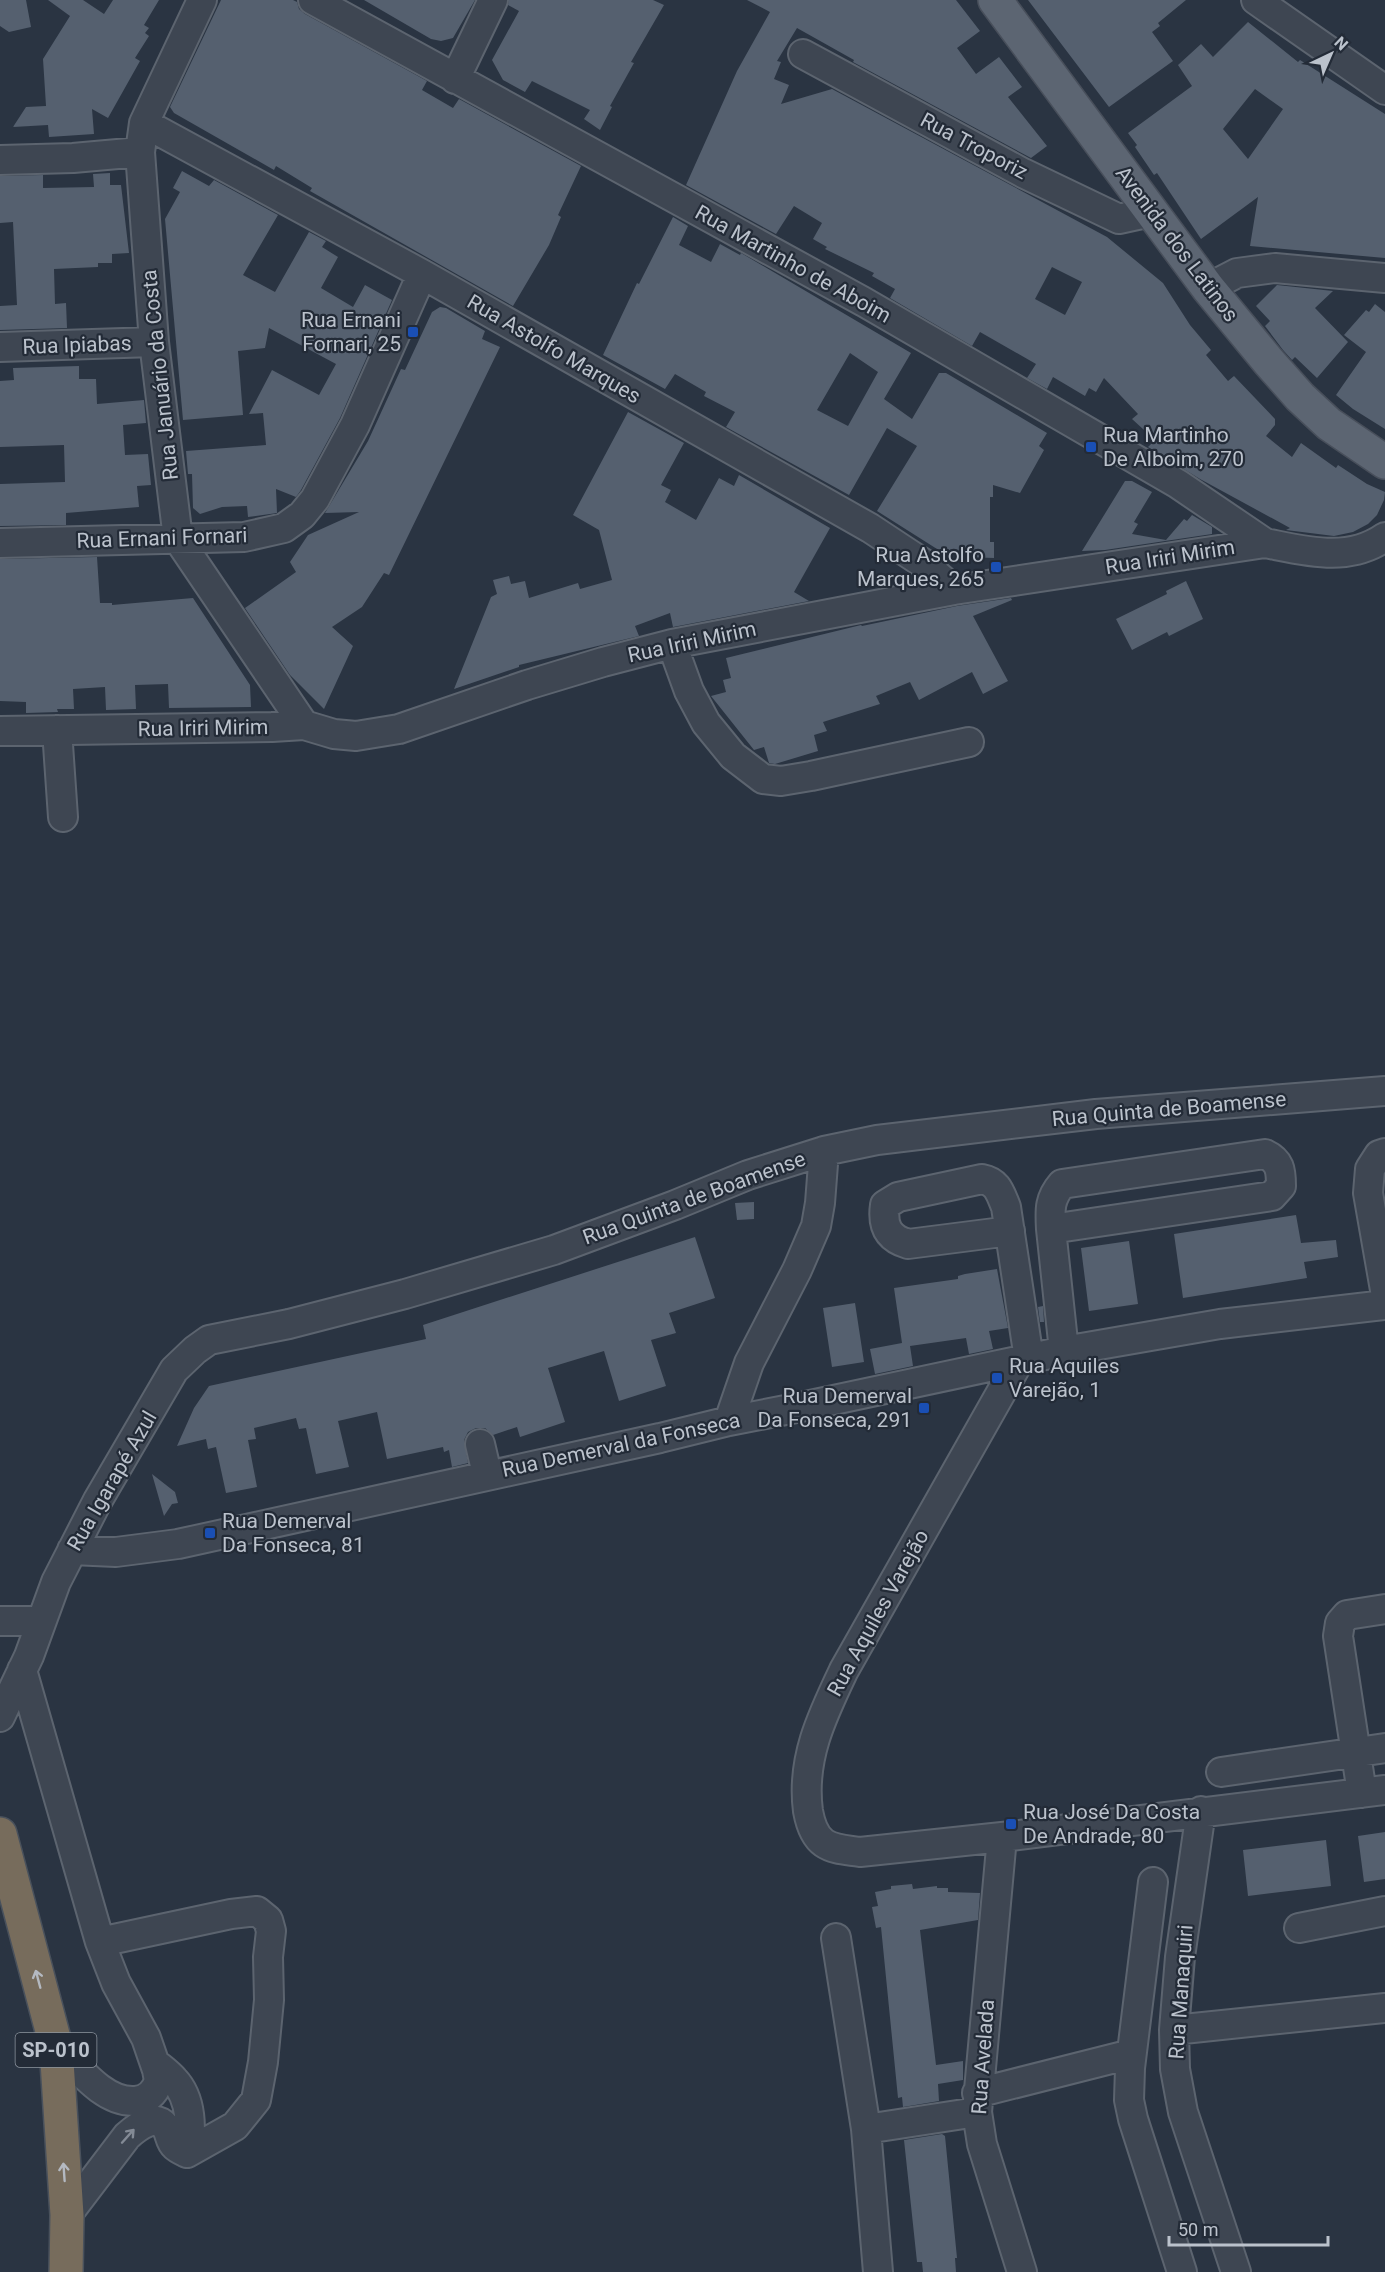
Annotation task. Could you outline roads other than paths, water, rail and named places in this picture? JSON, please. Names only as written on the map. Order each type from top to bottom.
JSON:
[{"type":"highway","name":"SP-010","points":[[0,1834],[56,2046],[67,2216],[66,2272]]},
{"type":"main road","name":"Avenida dos Latinos","points":[[995,0],[1208,288],[1300,398],[1329,424],[1385,462]]},
{"type":"street","name":"Rua Januário da Costa","points":[[202,0],[144,123],[140,152],[154,342],[178,539],[304,725]]},
{"type":"street","name":"Rua Martinho de Aboim","points":[[313,0],[924,336],[1178,484],[1265,543]]},
{"type":"street","points":[[455,79],[493,0]]},
{"type":"street","points":[[1256,0],[1385,90]]},
{"type":"street","name":"Rua Troporiz","points":[[803,54],[1023,173],[1119,219],[1151,212]]},
{"type":"street","name":"Rua Astolfo Marques","points":[[144,123],[422,274],[870,528],[922,563],[954,590]]},
{"type":"street","points":[[0,160],[73,158],[140,152]]},
{"type":"street","points":[[1208,288],[1237,273],[1275,268],[1385,278]]},
{"type":"street","name":"Rua Ernani Fornari","points":[[0,543],[244,537],[284,528],[302,515],[315,500],[356,425],[422,274]]},
{"type":"street","name":"Rua Ipiabas","points":[[0,347],[154,342]]},
{"type":"street","name":"Rua Iriri Mirim","points":[[0,731],[272,728],[304,725],[334,734],[356,736],[399,729],[527,684],[672,644],[954,590],[1265,543],[1311,552],[1340,554],[1371,547],[1385,537]]},
{"type":"street","points":[[672,644],[689,691],[706,723],[733,756],[763,779],[781,781],[811,776],[969,742]]},
{"type":"street","points":[[57,730],[63,817]]},
{"type":"street","name":"Rua Quinta de Boamense","points":[[195,1350],[209,1340],[289,1324],[405,1294],[554,1250],[675,1205],[748,1174],[825,1151],[886,1139],[1085,1116],[1385,1091]]},
{"type":"street","points":[[729,1421],[749,1363],[797,1270],[816,1226],[825,1151]]},
{"type":"street","points":[[1385,1153],[1379,1155],[1370,1169],[1368,1193],[1385,1290]]},
{"type":"street","points":[[1052,1229],[1272,1196],[1281,1186],[1279,1165],[1274,1158],[1265,1154],[1062,1184],[1053,1194],[1050,1204],[1052,1229],[1064,1351]]},
{"type":"street","points":[[1010,1231],[1024,1360]]},
{"type":"street","name":"Rua Demerval da Fonseca","points":[[72,1550],[116,1552],[178,1544],[729,1421],[1064,1351],[1221,1324],[1385,1305]]},
{"type":"street","name":"Rua Igarapé Azul","points":[[0,1717],[22,1670],[56,1582],[98,1500],[174,1370],[195,1350]]},
{"type":"street","name":"Rua Aquiles Varejão","points":[[1024,1360],[844,1670],[820,1721],[806,1773],[806,1797],[810,1825],[824,1843],[838,1849],[860,1852],[1002,1837],[1374,1791]]},
{"type":"street","points":[[480,1443],[487,1474]]},
{"type":"street","points":[[1374,1791],[1356,1752],[1338,1636],[1340,1623],[1347,1615],[1385,1609]]},
{"type":"street","points":[[0,1621],[41,1621]]},
{"type":"street","points":[[22,1670],[100,1942],[116,1983],[146,2038],[156,2064],[159,2081],[151,2095],[141,2100],[127,2101],[105,2093],[56,2046]]},
{"type":"street","points":[[1221,1772],[1385,1748]]},
{"type":"street","name":"Rua Manaquiri","points":[[1202,1811],[1180,1957],[1174,2030],[1175,2069],[1184,2112],[1236,2272]]},
{"type":"street","name":"Rua Avelada","points":[[1002,1837],[977,2103],[982,2144],[1022,2272]]},
{"type":"street","points":[[1153,1882],[1131,2054],[1129,2100],[1182,2272]]},
{"type":"street","points":[[100,1942],[231,1914],[257,1911],[268,1920],[271,1931],[268,1957],[269,2000],[256,2100],[235,2126],[187,2153]]},
{"type":"street","points":[[1299,1928],[1385,1911]]},
{"type":"street","points":[[836,1938],[866,2129],[878,2272]]},
{"type":"street","points":[[1174,2030],[1385,2008]]},
{"type":"street","points":[[866,2129],[977,2103],[1131,2054]]},
{"type":"street","points":[[156,2064],[174,2078],[184,2096],[191,2134],[187,2153]]},
{"type":"street","points":[[67,2216],[127,2136],[138,2126],[153,2121],[161,2123],[167,2127],[173,2145],[187,2153]]},
{"type":"place","name":"Rua Ernani Fornari, 25","points":[[413,332]]},
{"type":"place","name":"Rua Martinho De Alboim, 270","points":[[1091,447]]},
{"type":"place","name":"Rua Astolfo Marques, 265","points":[[996,567]]},
{"type":"place","name":"Rua Aquiles Varejão, 1","points":[[997,1378]]},
{"type":"place","name":"Rua Demerval Da Fonseca, 291","points":[[924,1408]]},
{"type":"place","name":"Rua Demerval Da Fonseca, 81","points":[[210,1533]]},
{"type":"place","name":"Rua José Da Costa De Andrade, 80","points":[[1011,1824]]}]
